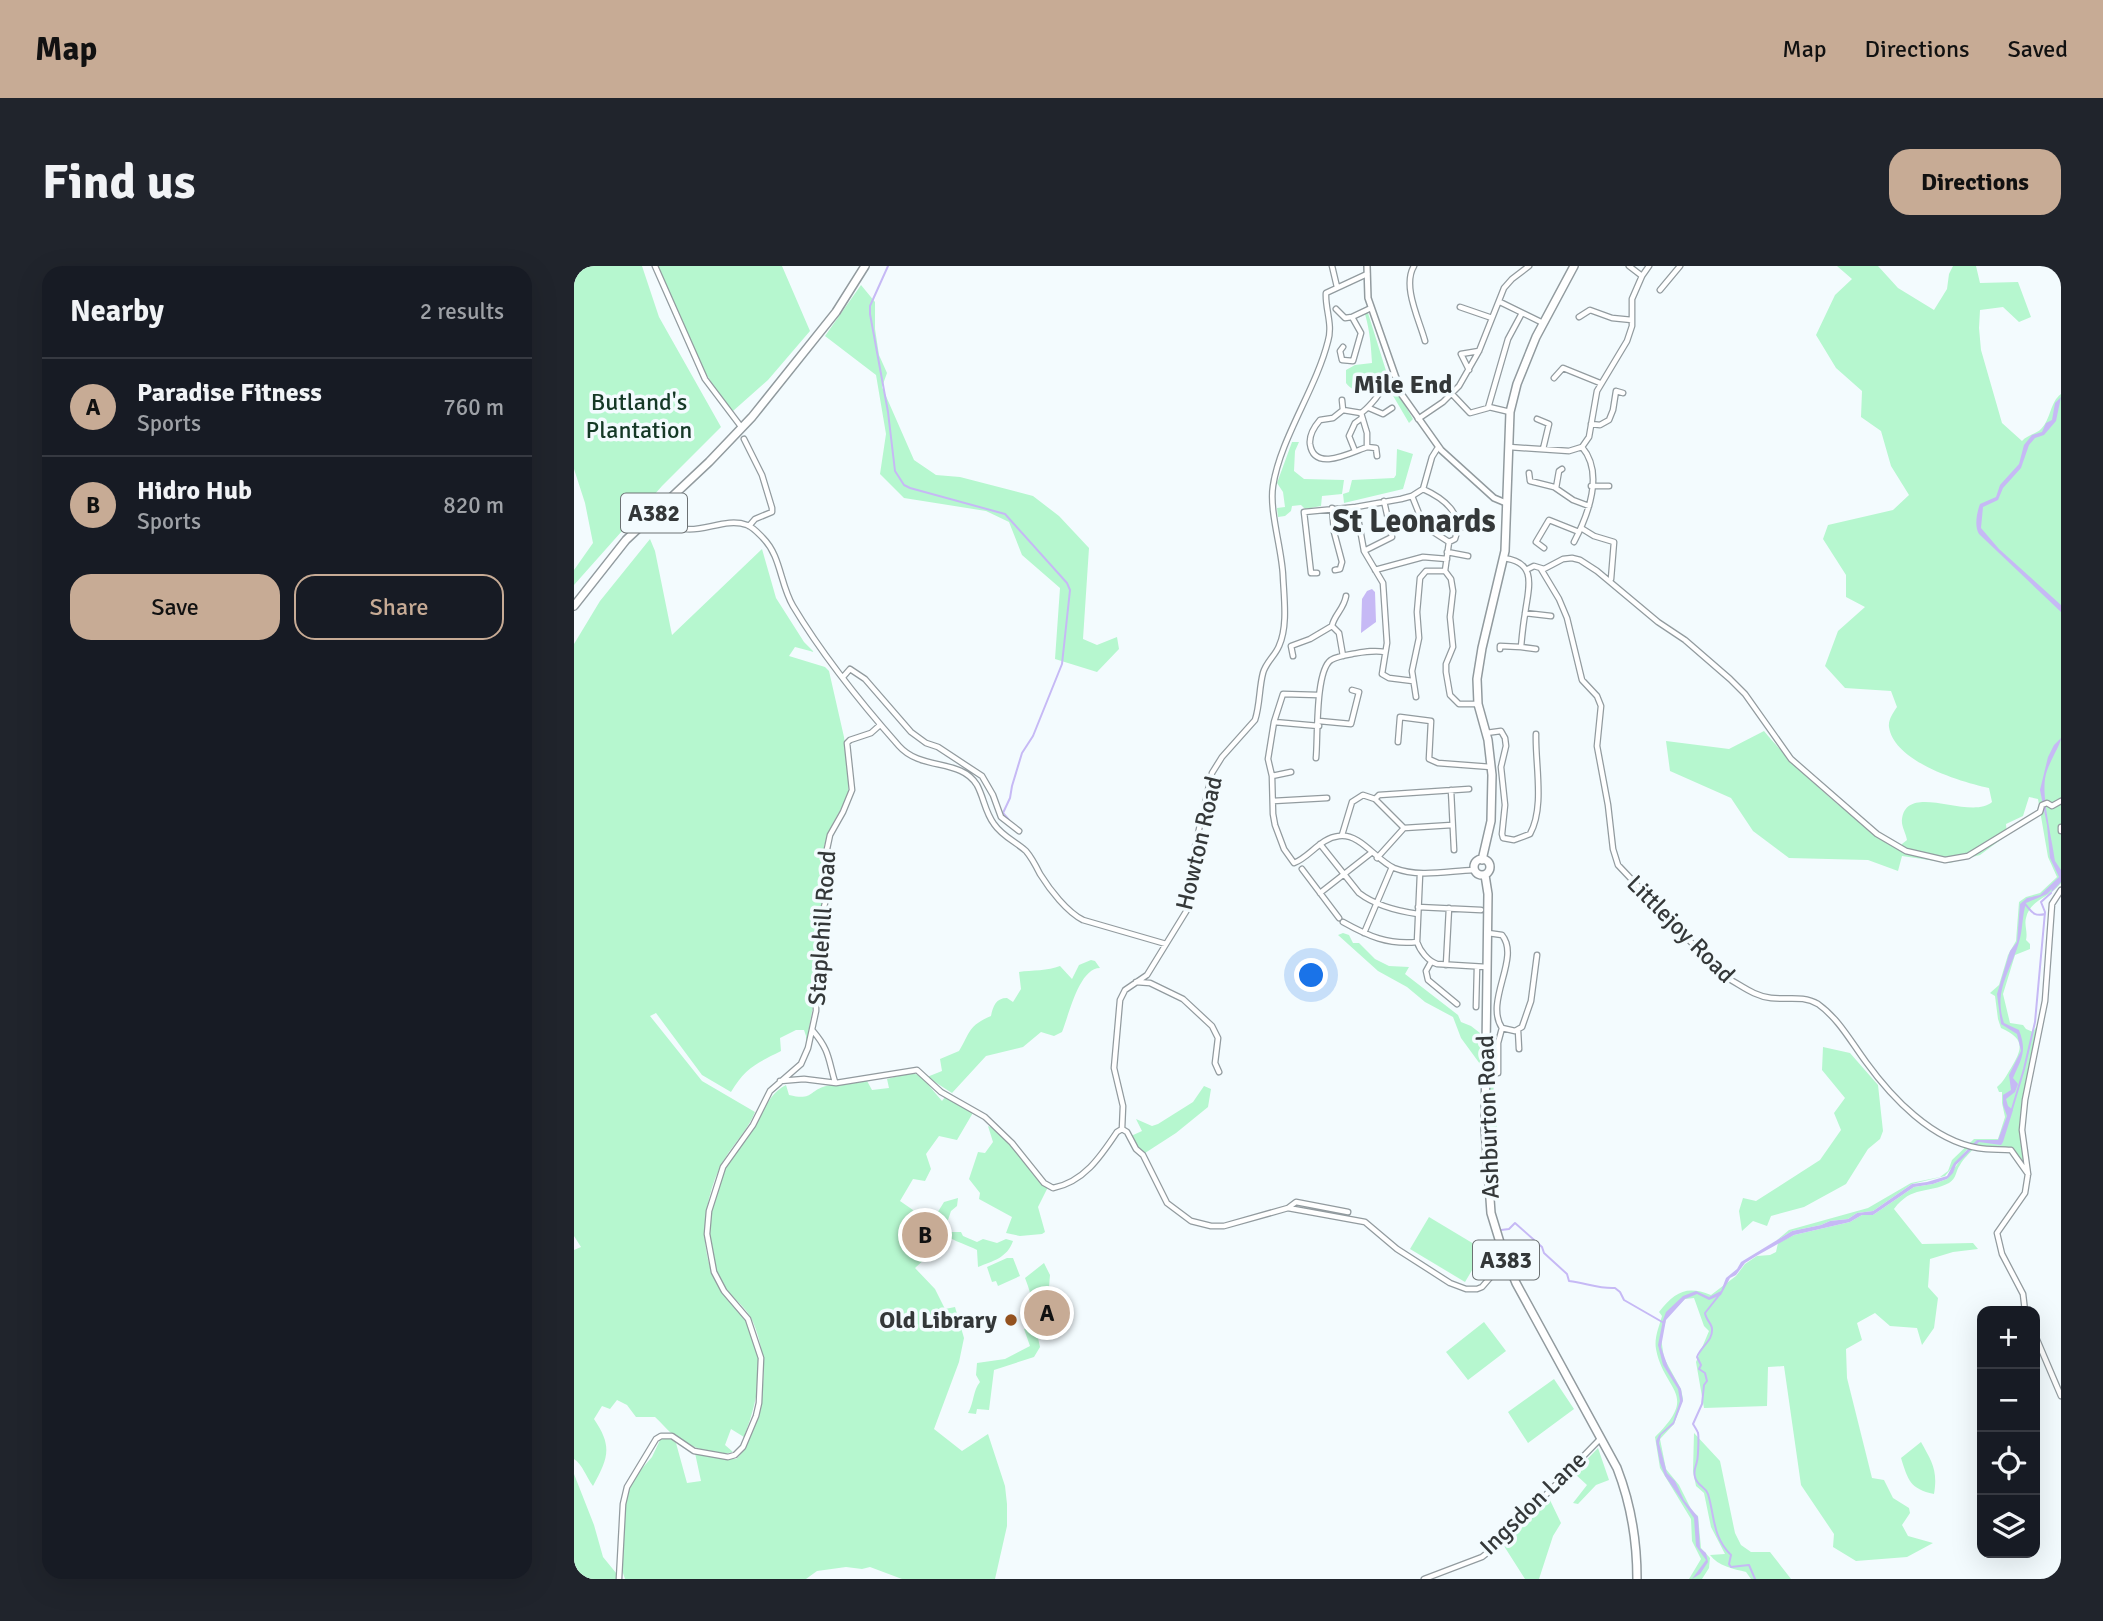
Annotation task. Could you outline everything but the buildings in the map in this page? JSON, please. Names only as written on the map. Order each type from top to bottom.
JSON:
[{"type":"main road","name":"A382","points":[[574,606],[626,540],[743,428],[836,312],[865,266]]},
{"type":"main road","name":"Ashburton Road","points":[[1482,860],[1491,821],[1492,767],[1478,704],[1478,668],[1503,558],[1510,412],[1517,384],[1543,323],[1574,266]]},
{"type":"main road","name":"Ashburton Road","points":[[1474,870],[1476,862],[1482,860],[1488,862],[1490,867],[1485,875],[1488,894],[1485,1159],[1491,1213],[1507,1263],[1548,1344],[1617,1468],[1627,1493],[1632,1517],[1637,1579]]},
{"type":"main road","points":[[1474,870],[1479,875],[1485,875]]},
{"type":"street","points":[[656,266],[705,379],[743,428]]},
{"type":"street","points":[[1332,266],[1337,287],[1367,274]]},
{"type":"street","points":[[1367,266],[1368,298],[1402,395],[1441,450],[1494,498],[1506,503]]},
{"type":"street","points":[[1414,266],[1409,274],[1409,285],[1425,342]]},
{"type":"street","points":[[1418,419],[1452,394],[1479,351],[1508,282],[1530,266]]},
{"type":"street","points":[[1629,266],[1642,276]]},
{"type":"street","points":[[1509,447],[1569,451],[1582,447],[1589,437],[1592,408],[1601,383],[1627,341],[1632,320],[1632,299],[1649,266]]},
{"type":"street","points":[[1660,290],[1680,266]]},
{"type":"street","name":"Howton Road","points":[[1122,1129],[1123,1106],[1114,1068],[1120,1000],[1125,990],[1147,975],[1190,901],[1194,850],[1212,773],[1255,720],[1264,668],[1281,641],[1284,627],[1283,576],[1272,498],[1273,482],[1328,341],[1331,326],[1325,296],[1328,291],[1337,287]]},
{"type":"street","points":[[1500,302],[1543,323]]},
{"type":"street","points":[[1459,307],[1492,318]]},
{"type":"street","points":[[1336,309],[1345,318],[1371,308]]},
{"type":"street","points":[[1579,317],[1590,310],[1612,318],[1632,320]]},
{"type":"street","points":[[1452,394],[1470,413],[1487,410],[1508,339],[1522,313]]},
{"type":"street","points":[[1343,347],[1340,351],[1342,360],[1353,361],[1361,333],[1352,317]]},
{"type":"street","points":[[1469,370],[1461,355],[1479,351]]},
{"type":"street","points":[[1553,378],[1563,368],[1601,383]]},
{"type":"street","points":[[1355,451],[1349,436],[1355,423],[1380,394],[1382,379],[1393,374]]},
{"type":"street","points":[[1591,424],[1600,425],[1609,420],[1616,391],[1623,393]]},
{"type":"street","points":[[1342,400],[1343,410]]},
{"type":"street","points":[[1489,407],[1510,412]]},
{"type":"street","points":[[1369,408],[1383,414],[1392,408]]},
{"type":"street","points":[[1343,410],[1361,416]]},
{"type":"street","points":[[1343,410],[1333,418],[1320,420],[1315,426],[1310,436],[1312,451],[1320,459],[1340,458],[1367,447],[1378,446],[1377,456]]},
{"type":"street","points":[[1361,416],[1367,433],[1367,447]]},
{"type":"street","points":[[1537,419],[1549,424],[1543,449]]},
{"type":"street","points":[[744,439],[762,475],[772,511],[755,519],[749,526]]},
{"type":"street","points":[[1574,542],[1589,506],[1591,486],[1590,460],[1582,447]]},
{"type":"street","points":[[1311,574],[1304,512],[1356,508],[1412,496],[1423,489],[1437,449]]},
{"type":"street","points":[[1556,488],[1559,471],[1562,469]]},
{"type":"street","points":[[1529,473],[1530,481],[1556,488],[1573,500],[1589,506]]},
{"type":"street","points":[[1591,486],[1609,486]]},
{"type":"street","points":[[1423,489],[1432,493],[1458,517],[1455,539],[1449,542]]},
{"type":"street","points":[[1412,496],[1424,526],[1449,542]]},
{"type":"street","points":[[1364,551],[1392,537],[1384,501]]},
{"type":"street","points":[[1332,508],[1334,532],[1342,562],[1340,569],[1335,570]]},
{"type":"street","points":[[1356,508],[1364,551],[1381,579],[1386,609],[1383,676],[1413,681]]},
{"type":"street","points":[[659,509],[663,516],[678,527],[695,530],[724,525],[749,526],[770,546],[793,606],[827,658],[901,748],[918,761],[959,770],[972,779],[996,828],[1026,852],[1074,915],[1166,944]]},
{"type":"street","points":[[1542,515],[1614,542],[1611,579]]},
{"type":"street","points":[[1544,548],[1536,542],[1551,520]]},
{"type":"street","points":[[1458,527],[1480,528]]},
{"type":"street","points":[[1449,542],[1446,571],[1453,586],[1450,617],[1453,647],[1446,668],[1450,695],[1459,704],[1478,704]]},
{"type":"street","points":[[1375,570],[1423,557],[1468,556]]},
{"type":"street","points":[[1503,558],[1519,563],[1530,581],[1521,647]]},
{"type":"street","points":[[1525,570],[1534,566],[1541,569],[1568,558],[1580,561],[1597,571],[1658,622],[1685,640],[1745,694],[1791,759],[1877,834],[1906,851],[1945,860],[1968,856],[2040,812],[2042,805],[2047,803],[2052,806],[2061,802]]},
{"type":"street","name":"Littlejoy Road","points":[[1541,569],[1567,618],[1582,680],[1597,696],[1601,706],[1597,746],[1613,849],[1618,865],[1723,976],[1742,989],[1770,998],[1796,998],[1815,1002],[1831,1015],[1884,1084],[1915,1116],[1934,1129],[1976,1148],[2011,1150],[2028,1174]]},
{"type":"street","points":[[1416,697],[1412,671],[1419,638],[1417,612],[1420,578],[1426,571],[1446,571]]},
{"type":"street","points":[[1293,656],[1291,646],[1332,626],[1345,606],[1346,596]]},
{"type":"street","points":[[1525,613],[1551,616]]},
{"type":"street","points":[[1332,626],[1339,633],[1343,656]]},
{"type":"street","points":[[1500,649],[1500,646],[1536,649]]},
{"type":"street","points":[[1316,758],[1318,695],[1323,669],[1330,661],[1343,656],[1369,651],[1385,652]]},
{"type":"street","points":[[843,677],[850,670],[857,673],[911,732],[976,771],[993,795],[1001,817],[1018,831]]},
{"type":"street","points":[[1274,722],[1351,724],[1359,692],[1352,690]]},
{"type":"street","points":[[1318,695],[1284,693],[1274,722],[1268,759],[1272,776],[1272,814],[1284,849],[1294,863],[1328,839],[1342,835],[1356,839],[1377,858],[1392,867],[1420,874],[1474,870]]},
{"type":"street","points":[[1398,742],[1400,717],[1431,721],[1429,759],[1432,762],[1492,767]]},
{"type":"street","name":"Staplehill Road","points":[[619,1579],[623,1504],[627,1487],[656,1439],[673,1436],[694,1451],[728,1457],[743,1447],[760,1403],[762,1369],[757,1343],[745,1313],[729,1298],[714,1272],[707,1223],[710,1202],[723,1167],[753,1125],[770,1091],[801,1064],[808,1048],[817,1005],[816,983],[824,961],[824,907],[830,883],[827,849],[830,835],[852,790],[847,743],[871,733],[880,725]]},
{"type":"street","points":[[1486,733],[1505,730],[1506,746],[1501,767],[1506,812],[1502,834],[1503,838],[1514,840],[1530,834],[1534,824],[1539,785],[1535,733]]},
{"type":"street","points":[[1272,776],[1291,772]]},
{"type":"street","points":[[1375,799],[1378,795],[1469,789]]},
{"type":"street","points":[[1451,790],[1454,850]]},
{"type":"street","points":[[1342,835],[1350,807],[1363,795],[1375,799],[1404,828]]},
{"type":"street","points":[[1273,801],[1327,798]]},
{"type":"street","points":[[1377,858],[1404,828],[1452,825]]},
{"type":"street","points":[[1320,844],[1359,893],[1377,903],[1399,911],[1449,908],[1481,910]]},
{"type":"street","points":[[1320,893],[1371,853]]},
{"type":"street","points":[[1364,933],[1392,867]]},
{"type":"street","points":[[1302,869],[1341,920],[1364,933],[1392,943],[1417,942]]},
{"type":"street","points":[[1420,874],[1417,942],[1431,962],[1488,967]]},
{"type":"street","points":[[2024,1306],[2023,1294],[2002,1254],[1997,1233],[2025,1192],[2028,1174],[2022,1130],[2025,1100],[2045,1001],[2052,904],[2061,890]]},
{"type":"street","points":[[1446,965],[1449,908]]},
{"type":"street","points":[[1488,933],[1502,935],[1506,943],[1507,957],[1496,1016],[1502,1028],[1498,1042],[1498,1073]]},
{"type":"street","points":[[1502,1028],[1510,1031],[1522,1027],[1531,1001],[1537,955]]},
{"type":"street","points":[[1431,962],[1426,971],[1427,980],[1457,1004]]},
{"type":"street","points":[[1476,1006],[1477,967]]},
{"type":"street","points":[[1147,975],[1150,983]]},
{"type":"street","points":[[1136,982],[1150,983],[1183,999],[1212,1026],[1217,1032],[1215,1063],[1219,1072]]},
{"type":"street","points":[[812,1030],[830,1055],[836,1083]]},
{"type":"street","points":[[1518,1030],[1519,1049]]},
{"type":"street","points":[[780,1081],[804,1079],[836,1083],[903,1071],[920,1071],[941,1092],[985,1117],[1012,1143],[1044,1183],[1053,1188],[1069,1183],[1092,1167],[1122,1129],[1143,1155],[1167,1203],[1191,1221],[1211,1226],[1224,1226],[1288,1208],[1296,1202],[1348,1212]]},
{"type":"street","points":[[1288,1208],[1365,1222],[1397,1249],[1450,1283],[1466,1289],[1482,1287],[1507,1263]]},
{"type":"street","points":[[2040,1347],[2061,1396]]},
{"type":"street","name":"Ingsdon Lane","points":[[1424,1579],[1482,1557],[1496,1546],[1601,1438]]},
{"type":"green space","name":"Butland's Plantation","points":[[574,266],[642,266],[659,317],[721,427],[662,486],[574,585],[574,570],[593,543],[585,503],[574,469]]},
{"type":"green space","points":[[658,266],[782,266],[810,331],[768,380],[733,411],[698,361]]},
{"type":"green space","points":[[1837,266],[1878,266],[1898,288],[1934,310],[1947,289],[1953,266],[1976,266],[1980,283],[2018,282],[2031,317],[2019,322],[2003,307],[1980,310],[1981,350],[2002,423],[2022,441],[2041,429],[2061,394],[2061,883],[2028,912],[2026,940],[2030,949],[2015,955],[2003,994],[2010,1023],[2023,1025],[2033,1032],[2040,1021],[2021,1130],[2024,1171],[2011,1149],[1974,1148],[1949,1183],[1914,1193],[1901,1201],[1894,1209],[1922,1244],[1973,1243],[1978,1249],[1953,1252],[1930,1259],[1928,1287],[1938,1298],[1934,1328],[1922,1345],[1917,1328],[1890,1326],[1875,1313],[1857,1323],[1862,1340],[1846,1349],[1847,1378],[1872,1478],[1884,1480],[1893,1498],[1909,1508],[1910,1513],[1902,1525],[1908,1536],[1933,1543],[1907,1557],[1856,1561],[1833,1547],[1834,1534],[1801,1485],[1784,1366],[1768,1367],[1767,1406],[1704,1408],[1696,1362],[1709,1331],[1704,1326],[1694,1298],[1685,1299],[1667,1316],[1661,1338],[1664,1358],[1681,1389],[1683,1399],[1674,1424],[1660,1439],[1666,1469],[1679,1485],[1692,1511],[1698,1516],[1701,1548],[1710,1558],[1709,1568],[1702,1579],[1689,1579],[1701,1559],[1692,1541],[1691,1519],[1660,1468],[1655,1437],[1675,1411],[1677,1401],[1656,1349],[1656,1337],[1662,1316],[1659,1312],[1682,1292],[1695,1291],[1711,1295],[1736,1276],[1745,1264],[1757,1256],[1776,1252],[1778,1243],[1794,1235],[1850,1222],[1862,1215],[1873,1215],[1914,1187],[1947,1179],[1970,1146],[1945,1176],[1912,1184],[1873,1211],[1792,1231],[1776,1241],[1789,1230],[1868,1208],[1911,1183],[1940,1177],[1948,1171],[1952,1160],[1974,1139],[1998,1139],[2005,1117],[2002,1092],[1999,1092],[1997,1087],[2015,1061],[2020,1045],[2014,1036],[2001,1028],[1995,996],[1990,993],[1999,985],[2008,955],[2016,941],[2019,902],[2040,893],[2057,877],[2048,857],[2038,799],[2029,797],[2023,816],[2006,824],[2007,835],[1980,855],[1949,863],[1902,856],[1898,871],[1868,860],[1789,858],[1753,831],[1731,798],[1670,771],[1666,741],[1729,749],[1764,731],[1828,796],[1883,838],[1901,848],[1907,840],[1902,819],[1906,808],[1915,803],[1982,807],[1992,802],[1989,788],[1930,768],[1903,750],[1889,727],[1897,707],[1891,691],[1845,688],[1825,666],[1838,631],[1865,607],[1846,597],[1846,575],[1823,539],[1828,525],[1893,510],[1909,495],[1891,466],[1881,431],[1861,417],[1862,391],[1836,368],[1816,335],[1835,295],[1852,279]]},
{"type":"green space","points":[[861,285],[875,302],[879,355],[887,373],[882,387],[914,460],[936,475],[960,477],[1033,496],[1059,516],[1089,548],[1083,639],[1097,645],[1117,637],[1119,649],[1097,672],[1055,659],[1060,588],[1022,555],[1009,522],[986,511],[904,498],[880,474],[886,434],[876,375],[825,336]]},
{"type":"green space","points":[[1368,313],[1387,374],[1413,419],[1409,423],[1385,382],[1374,384],[1371,391],[1364,392],[1346,383],[1346,370],[1355,365],[1372,363],[1365,314]]},
{"type":"green space","points":[[1292,442],[1299,442],[1295,451],[1294,471],[1304,479],[1344,480],[1342,494],[1322,496],[1321,506],[1305,509],[1301,505],[1292,506],[1285,516],[1278,517],[1277,508],[1285,507],[1283,492],[1277,483]]},
{"type":"green space","points":[[1397,449],[1413,454],[1403,489],[1344,503],[1343,494],[1349,492],[1352,480],[1394,478]]},
{"type":"green space","points":[[650,539],[655,551],[672,635],[762,549],[776,598],[804,642],[814,652],[795,647],[789,656],[825,667],[829,671],[844,737],[849,779],[848,796],[824,846],[828,884],[821,907],[820,967],[811,987],[813,1006],[806,1045],[804,1030],[796,1030],[780,1038],[781,1051],[752,1067],[731,1092],[702,1075],[656,1013],[650,1016],[702,1081],[755,1112],[719,1169],[709,1199],[705,1228],[707,1256],[713,1274],[721,1291],[745,1318],[757,1346],[757,1393],[744,1437],[731,1429],[725,1445],[733,1452],[717,1453],[700,1449],[677,1437],[655,1417],[636,1417],[627,1405],[617,1400],[610,1409],[602,1406],[594,1419],[604,1437],[606,1452],[593,1486],[574,1459],[574,1250],[581,1247],[574,1236],[574,644],[600,601]]},
{"type":"green space","points":[[1338,935],[1349,935],[1353,943],[1359,943],[1375,959],[1389,966],[1409,967],[1405,974],[1458,1015],[1461,1022],[1480,1033],[1480,1064],[1461,1038],[1453,1017],[1378,971]]},
{"type":"green space","points":[[1091,960],[1100,968],[1093,970],[1081,984],[1062,1032],[1054,1036],[1041,1032],[1023,1047],[986,1056],[952,1093],[927,1077],[942,1071],[940,1059],[959,1051],[974,1026],[991,1016],[998,1001],[1007,998],[1013,1002],[1021,989],[1019,972],[1060,966],[1072,979],[1079,965]]},
{"type":"green space","points":[[1823,1047],[1850,1053],[1878,1085],[1883,1131],[1880,1139],[1868,1149],[1846,1184],[1804,1207],[1771,1216],[1767,1226],[1753,1221],[1742,1231],[1739,1211],[1743,1198],[1756,1201],[1820,1160],[1841,1130],[1834,1113],[1845,1098],[1822,1070]]},
{"type":"green space","points":[[1489,1071],[1493,1082],[1497,1126],[1494,1195],[1488,1134]]},
{"type":"green space","points":[[910,1073],[920,1075],[942,1101],[945,1097],[974,1111],[957,1140],[939,1136],[926,1154],[931,1169],[925,1181],[913,1179],[900,1201],[913,1210],[908,1225],[913,1237],[933,1247],[938,1254],[936,1259],[932,1261],[927,1257],[915,1268],[935,1289],[945,1309],[955,1307],[964,1338],[959,1362],[934,1429],[962,1451],[988,1434],[1005,1486],[1007,1526],[995,1579],[902,1579],[870,1567],[846,1567],[817,1571],[806,1579],[625,1579],[620,1564],[625,1504],[631,1481],[652,1457],[660,1440],[669,1437],[676,1443],[687,1483],[701,1481],[695,1453],[736,1459],[748,1443],[757,1418],[763,1377],[758,1335],[750,1316],[720,1280],[711,1254],[711,1211],[724,1171],[774,1094],[786,1085],[789,1095],[802,1097],[826,1086],[866,1079],[872,1090],[889,1088],[887,1079]]},
{"type":"green space","points":[[1204,1086],[1211,1089],[1208,1107],[1176,1133],[1145,1153],[1137,1147],[1131,1136],[1142,1131],[1136,1119],[1152,1126],[1158,1124],[1193,1102]]},
{"type":"green space","points":[[988,1126],[1013,1144],[1048,1187],[1038,1207],[1045,1232],[1042,1234],[1020,1236],[1006,1233],[1012,1217],[979,1199],[980,1193],[969,1179],[978,1152],[985,1153],[993,1142]]},
{"type":"green space","points":[[958,1198],[957,1206],[951,1211],[946,1226],[950,1232],[961,1232],[963,1236],[977,1242],[983,1239],[997,1243],[1006,1239],[1013,1241],[1003,1255],[978,1267],[977,1250],[950,1238],[942,1230],[936,1215],[944,1202]]},
{"type":"green space","points":[[1429,1217],[1484,1250],[1465,1282],[1410,1249]]},
{"type":"green space","points":[[1013,1258],[1020,1276],[998,1286],[996,1281],[992,1282],[987,1267]]},
{"type":"green space","points":[[1044,1263],[1050,1275],[1049,1287],[1036,1300],[1041,1312],[1041,1325],[1036,1329],[1040,1347],[1034,1357],[994,1370],[989,1410],[977,1409],[976,1414],[968,1413],[980,1382],[976,1375],[977,1363],[1005,1359],[1030,1346],[1024,1329],[1030,1326],[1033,1308],[1025,1278]]},
{"type":"green space","points":[[1484,1322],[1506,1351],[1468,1380],[1446,1352]]},
{"type":"green space","points":[[1554,1379],[1574,1409],[1528,1443],[1508,1412]]},
{"type":"green space","points":[[1694,1433],[1720,1461],[1735,1533],[1741,1545],[1751,1552],[1770,1552],[1791,1579],[1751,1579],[1746,1572],[1722,1564],[1710,1555],[1725,1554],[1711,1527],[1704,1493],[1696,1486],[1693,1471]]},
{"type":"green space","points":[[1921,1442],[1933,1466],[1934,1494],[1911,1482],[1901,1458]]},
{"type":"green space","points":[[1598,1448],[1609,1480],[1596,1485],[1578,1504],[1573,1503],[1587,1485],[1574,1473]]},
{"type":"green space","points":[[574,1474],[603,1557],[621,1579],[574,1579]]},
{"type":"green space","points":[[1549,1498],[1561,1523],[1553,1536],[1539,1579],[1525,1579],[1504,1546]]},
{"type":"shaded area","points":[[2061,397],[2056,421],[2044,435],[2035,438],[2029,445],[2021,468],[2003,488],[1998,500],[1983,507],[1981,528],[1999,549],[2061,605],[2061,612],[1979,534],[1976,523],[1980,504],[1996,497],[2000,485],[2019,464],[2024,445],[2032,435],[2042,432],[2046,423],[2052,420],[2055,403]]},
{"type":"shaded area","points":[[1372,589],[1375,592],[1376,622],[1361,633],[1362,599],[1367,591]]},
{"type":"shaded area","points":[[2061,738],[2046,773],[2044,787],[2055,861],[2061,870],[2061,882],[2051,893],[2052,889],[2026,903],[2019,942],[2002,991],[2001,1011],[2004,1023],[2019,1030],[2023,1049],[2013,1078],[2018,1084],[2015,1092],[2006,1099],[2013,1110],[2001,1145],[1979,1142],[1956,1165],[1947,1179],[1914,1187],[1873,1215],[1862,1215],[1850,1222],[1794,1235],[1745,1263],[1736,1275],[1730,1278],[1721,1295],[1709,1300],[1697,1294],[1685,1299],[1666,1320],[1661,1347],[1668,1367],[1681,1389],[1683,1401],[1674,1424],[1661,1435],[1659,1443],[1667,1473],[1698,1517],[1700,1548],[1706,1553],[1708,1562],[1700,1574],[1692,1579],[1706,1560],[1696,1546],[1694,1518],[1665,1476],[1656,1441],[1659,1435],[1673,1422],[1680,1401],[1678,1389],[1663,1365],[1658,1345],[1666,1312],[1683,1296],[1696,1291],[1709,1297],[1721,1291],[1726,1278],[1741,1262],[1792,1231],[1873,1211],[1912,1184],[1947,1176],[1954,1163],[1977,1140],[1998,1140],[2007,1116],[2003,1095],[2011,1090],[2009,1075],[2021,1051],[2017,1034],[2001,1024],[1997,994],[2010,951],[2017,942],[2020,904],[2027,898],[2040,895],[2059,877],[2050,858],[2040,790],[2048,757]]},
{"type":"waterway","points":[[888,266],[870,306],[870,314],[888,412],[895,471],[904,485],[910,488],[1005,514],[1067,583],[1070,590],[1062,664],[1033,736],[1022,753],[1010,798],[1003,813],[1009,820]]},
{"type":"waterway","points":[[2012,1109],[2035,1022],[2045,912],[2041,902],[2051,893]]},
{"type":"waterway","points":[[2025,904],[2036,914],[2045,914]]},
{"type":"waterway","points":[[1501,1230],[1509,1229],[1515,1223],[1542,1247],[1544,1253],[1567,1274],[1569,1281],[1615,1288],[1624,1300],[1664,1323]]},
{"type":"waterway","points":[[1720,1294],[1705,1313],[1712,1333],[1697,1357],[1701,1365],[1699,1369],[1705,1373],[1707,1381],[1702,1404],[1693,1424],[1698,1432],[1698,1456],[1694,1475],[1708,1494],[1720,1541],[1731,1555],[1729,1564],[1731,1567],[1749,1565],[1755,1579]]},
{"type":"place","name":"Hidro Hub","points":[[925,1235]]},
{"type":"place","name":"Paradise Fitness","points":[[1047,1313]]},
{"type":"place","name":"Old Library","points":[[1011,1320]]},
{"type":"district","name":"Mile End","points":[[1403,385]]},
{"type":"district","name":"St Leonards","points":[[1414,521]]}]
